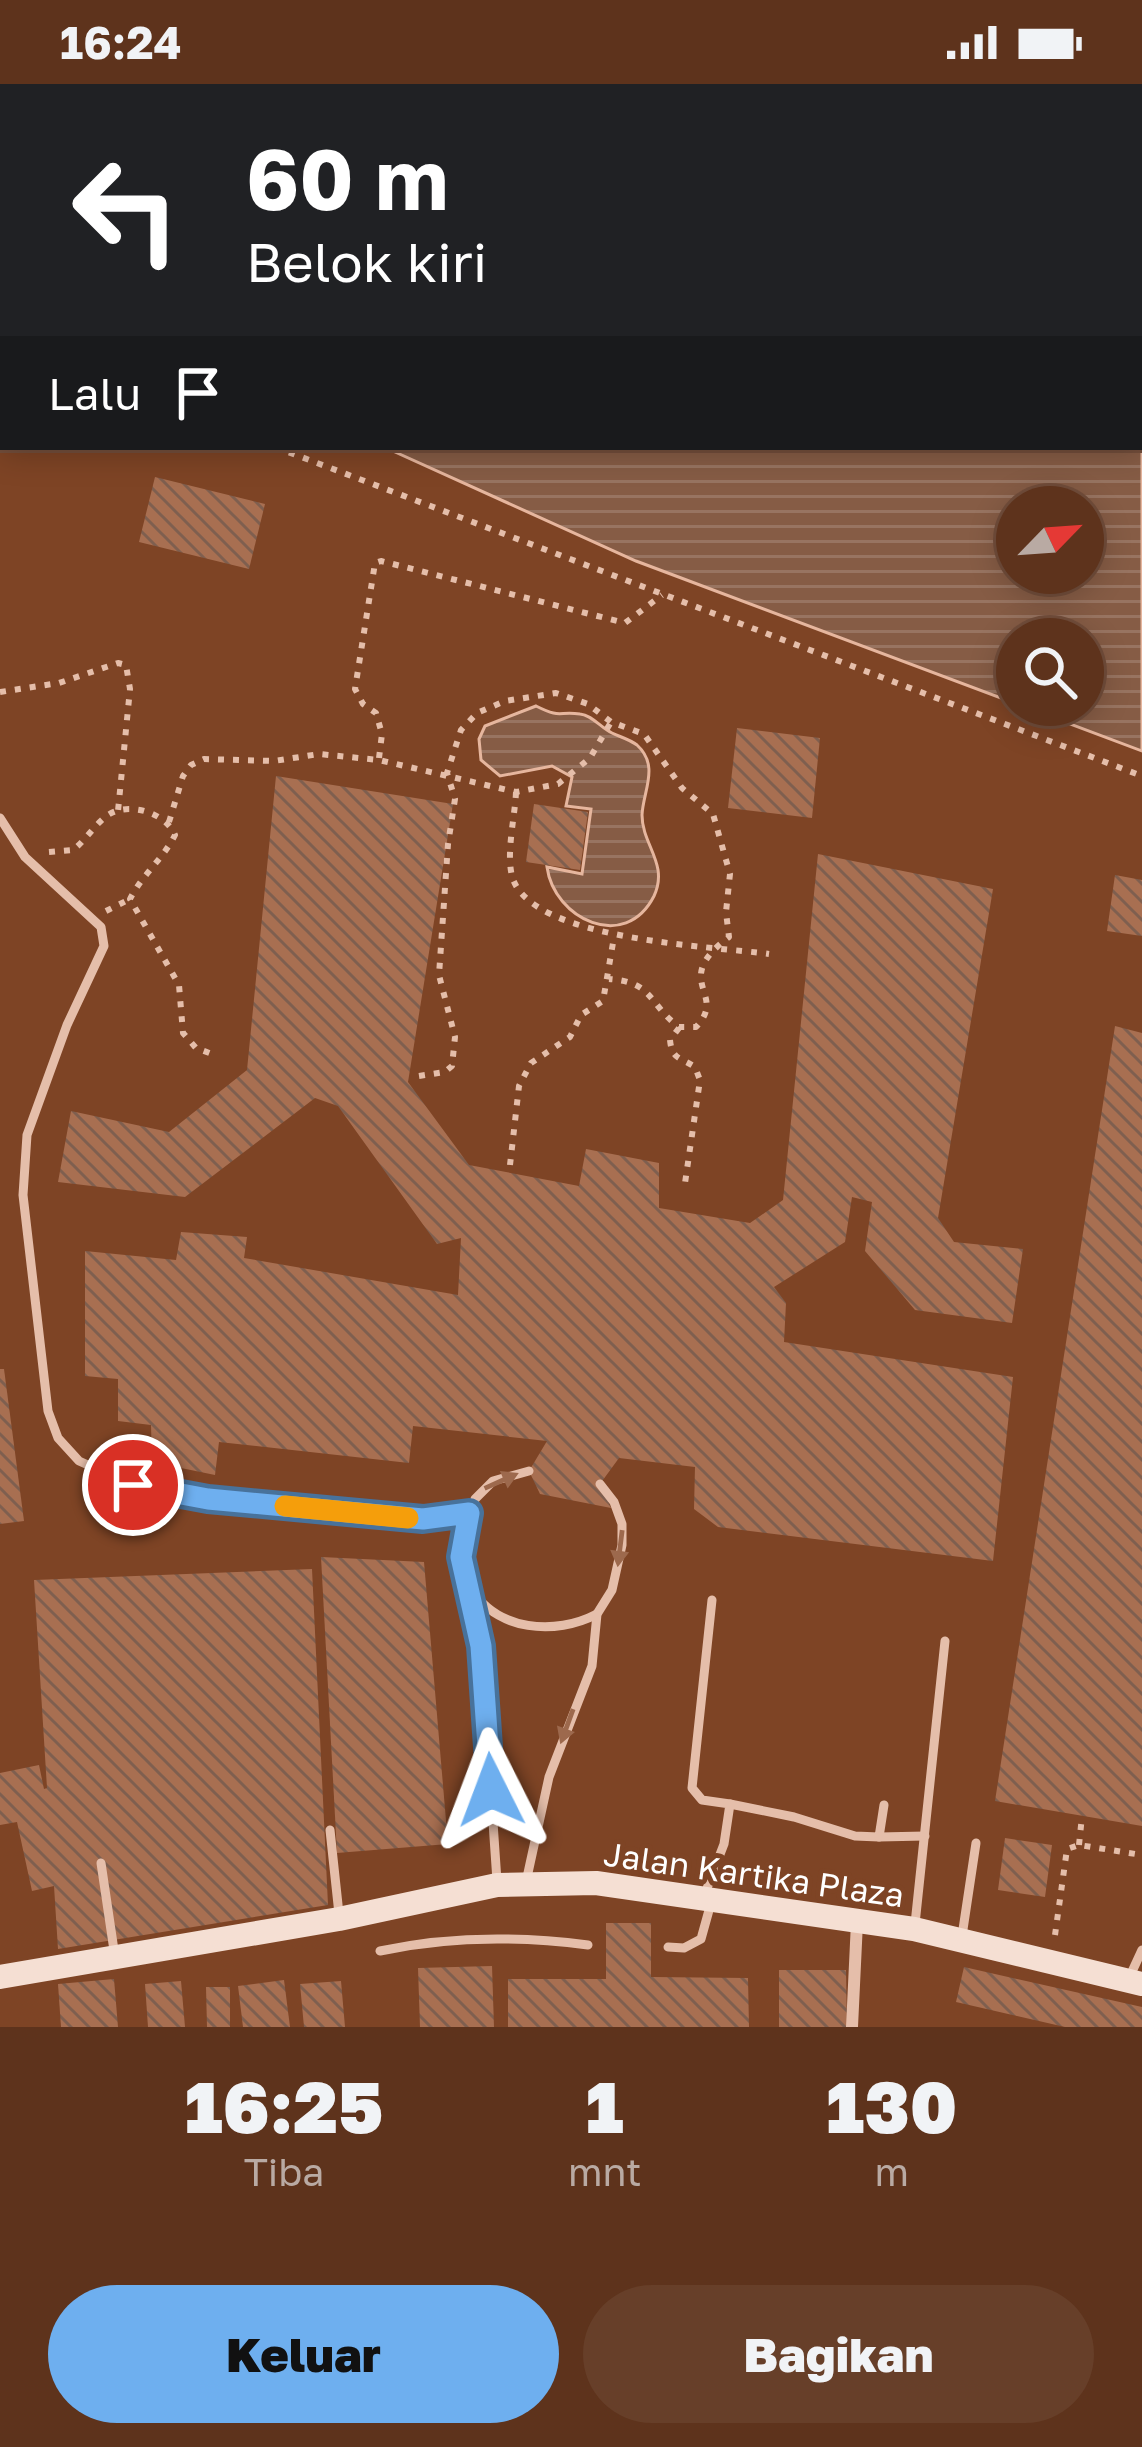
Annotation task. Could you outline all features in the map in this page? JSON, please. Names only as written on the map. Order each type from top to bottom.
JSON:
[{"type":"main road","name":"Jalan Kartika Plaza","points":[[0,1977],[340,1919],[497,1886],[596,1883],[914,1929],[1135,1983]]},
{"type":"street","points":[[852,2027],[857,1921]]},
{"type":"lane","points":[[0,818],[25,857],[101,927],[104,946],[60,1042],[27,1135],[23,1195],[48,1411],[58,1438],[80,1461],[104,1475],[190,1496],[423,1519],[469,1513]]},
{"type":"lane","points":[[497,1886],[481,1646],[461,1557],[475,1499],[493,1481],[529,1471]]},
{"type":"lane","points":[[526,1884],[553,1764],[592,1666],[597,1614],[612,1590],[622,1545],[622,1524],[600,1484]]},
{"type":"lane","points":[[465,1578],[491,1612],[516,1623],[560,1627],[597,1614]]},
{"type":"lane","points":[[712,1600],[692,1788],[703,1800],[855,1836],[925,1836]]},
{"type":"lane","points":[[914,1929],[944,1641]]},
{"type":"lane","points":[[668,1947],[684,1948],[701,1940],[730,1804]]},
{"type":"lane","points":[[879,1837],[884,1805]]},
{"type":"lane","points":[[330,1830],[340,1919]]},
{"type":"lane","points":[[961,1941],[976,1843]]},
{"type":"lane","points":[[101,1863],[115,1957]]},
{"type":"lane","points":[[380,1951],[416,1943],[488,1938],[589,1945]]},
{"type":"lane","points":[[1135,1983],[1142,1950]]},
{"type":"path","points":[[283,450],[1142,776]]},
{"type":"path","points":[[379,760],[382,734],[376,713],[355,689],[375,563],[626,623],[662,595]]},
{"type":"path","points":[[0,692],[59,683],[118,663],[126,665],[130,689],[118,811]]},
{"type":"path","points":[[419,1076],[445,1072],[452,1066],[455,1037],[440,975],[455,800],[447,773],[460,730],[477,713],[505,701],[556,693],[588,704],[609,725],[644,734],[689,796],[713,814],[730,874],[729,937],[700,970],[707,1016],[696,1027],[679,1027],[643,987],[634,981],[609,979]]},
{"type":"path","points":[[169,822],[182,776],[204,759],[274,761],[320,754],[379,760],[516,792],[558,784],[590,758],[609,725]]},
{"type":"path","points":[[516,792],[512,874],[520,893],[547,911],[614,937],[770,953]]},
{"type":"path","points":[[40,846],[51,853],[73,850],[105,817],[118,811],[155,814],[169,822],[175,835],[169,848],[139,880],[130,899],[179,985],[183,1033],[196,1048],[212,1054]]},
{"type":"path","points":[[511,1165],[519,1086],[531,1063],[570,1037],[581,1015],[603,1001],[614,937]]},
{"type":"path","points":[[679,1027],[670,1040],[671,1050],[678,1061],[694,1066],[700,1080],[684,1190]]},
{"type":"path","points":[[1079,1844],[1082,1816]]},
{"type":"path","points":[[1051,1963],[1067,1850],[1079,1844],[1142,1855]]},
{"type":"shaded area","points":[[391,450],[1142,450],[1142,751],[1075,726],[1104,726],[1104,618],[996,618],[996,696],[636,561]]},
{"type":"shaded area","points":[[536,706],[589,717],[637,745],[648,761],[642,815],[657,864],[658,885],[641,913],[626,923],[609,926],[576,914],[552,886],[547,867],[582,874],[591,809],[566,806],[572,777],[552,766],[500,776],[481,760],[479,739],[485,726]]},
{"type":"building","points":[[155,477],[265,504],[249,569],[139,542]]},
{"type":"building","points":[[737,728],[820,738],[812,818],[728,808]]},
{"type":"building","points":[[276,776],[453,804],[408,1082],[469,1165],[579,1186],[586,1149],[659,1163],[659,1208],[750,1223],[783,1200],[818,854],[993,889],[938,1218],[954,1242],[1023,1249],[1012,1323],[915,1310],[865,1251],[872,1202],[852,1197],[845,1242],[774,1287],[786,1303],[784,1342],[1013,1377],[993,1561],[718,1527],[694,1509],[695,1467],[619,1458],[600,1484],[611,1508],[540,1494],[529,1471],[547,1441],[413,1426],[409,1463],[219,1442],[215,1475],[152,1462],[151,1425],[118,1421],[118,1379],[85,1376],[85,1251],[176,1260],[181,1232],[247,1237],[244,1258],[458,1295],[461,1238],[437,1244],[338,1106],[315,1098],[185,1197],[58,1182],[71,1111],[169,1132],[247,1070]]},
{"type":"building","points":[[534,804],[588,812],[580,870],[526,862]]},
{"type":"building","points":[[1115,875],[1142,880],[1142,936],[1107,931]]},
{"type":"building","points":[[1115,1026],[1142,1033],[1142,1826],[995,1801]]},
{"type":"building","points":[[0,1369],[4,1369],[24,1521],[0,1524]]},
{"type":"building","points":[[321,1557],[424,1562],[448,1844],[337,1853]]},
{"type":"building","points":[[312,1569],[328,1905],[58,1949],[54,1886],[32,1891],[17,1822],[0,1825],[0,1773],[39,1765],[47,1788],[34,1580]]},
{"type":"building","points":[[1005,1838],[1052,1845],[1045,1897],[998,1890]]},
{"type":"building","points":[[606,1923],[651,1923],[651,1977],[748,1978],[749,2027],[508,2027],[508,1979],[606,1979]]},
{"type":"building","points":[[492,1966],[494,2027],[420,2027],[418,1968]]},
{"type":"building","points":[[964,1967],[1142,2007],[1142,2027],[1065,2027],[956,2002]]},
{"type":"building","points":[[779,1970],[846,1970],[847,2027],[779,2027]]},
{"type":"building","points":[[114,1979],[118,2027],[61,2027],[58,1984]]},
{"type":"building","points":[[284,1980],[290,2027],[243,2027],[238,1986]]},
{"type":"building","points":[[181,1981],[185,2027],[148,2027],[145,1984]]},
{"type":"building","points":[[341,1981],[345,2027],[304,2027],[300,1984]]},
{"type":"building","points":[[206,1987],[230,1987],[230,2027],[207,2027]]},
{"type":"slow traffic","points":[[285,1506],[408,1518]]},
{"type":"route","points":[[133,1485],[208,1499],[423,1519],[469,1513],[461,1557],[481,1646],[491,1790]]}]
